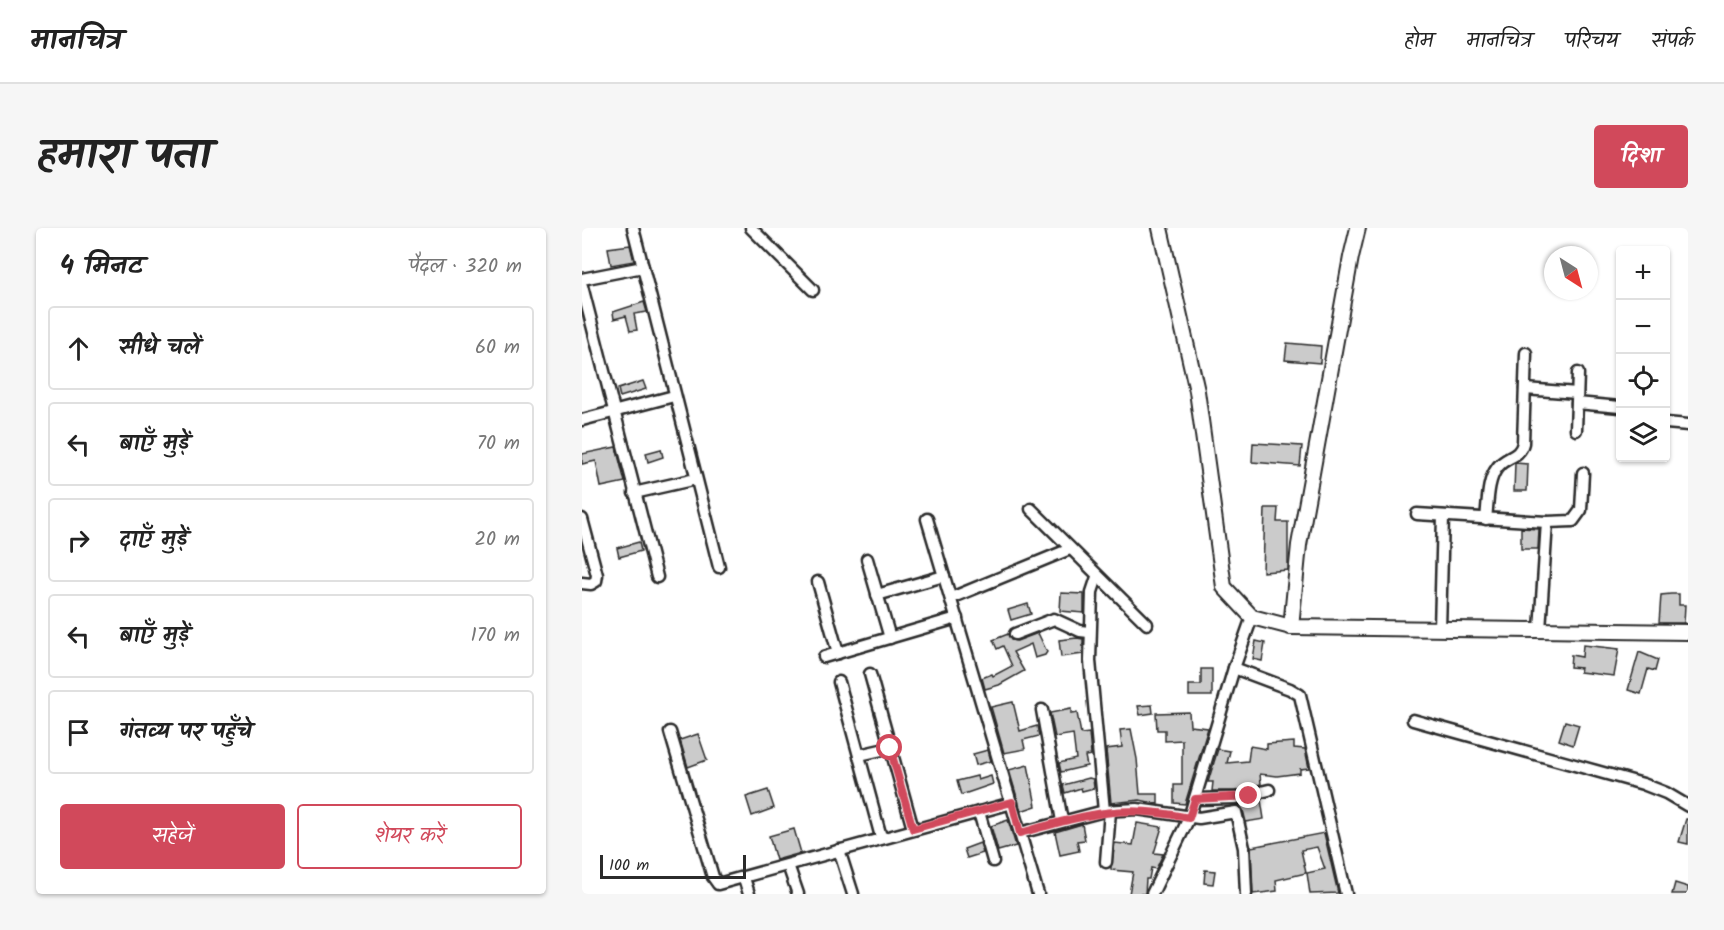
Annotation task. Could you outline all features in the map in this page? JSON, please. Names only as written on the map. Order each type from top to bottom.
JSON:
[{"type":"street","points":[[633,228],[719,567]]},
{"type":"street","points":[[752,228],[813,290]]},
{"type":"street","points":[[1160,228],[1197,391],[1224,587],[1252,617],[1291,627],[1688,632]]},
{"type":"street","points":[[1291,627],[1299,545],[1358,228]]},
{"type":"street","points":[[582,279],[643,267]]},
{"type":"street","points":[[582,286],[657,578]]},
{"type":"street","points":[[1486,519],[1492,477],[1497,468],[1521,451],[1526,353]]},
{"type":"street","points":[[1576,430],[1578,373]]},
{"type":"street","points":[[1525,389],[1616,406]]},
{"type":"street","points":[[582,420],[674,396]]},
{"type":"street","points":[[1670,423],[1688,425]]},
{"type":"street","points":[[1417,514],[1567,522],[1578,517],[1581,510],[1583,473]]},
{"type":"street","points":[[634,493],[696,479]]},
{"type":"street","points":[[1031,510],[1147,624]]},
{"type":"street","points":[[1440,629],[1443,516]]},
{"type":"street","points":[[582,519],[597,575],[596,581],[591,584],[582,583]]},
{"type":"street","points":[[927,519],[1038,894]]},
{"type":"street","points":[[1540,630],[1547,522]]},
{"type":"street","points":[[951,598],[1070,549]]},
{"type":"street","points":[[867,559],[890,638]]},
{"type":"street","points":[[877,595],[944,576]]},
{"type":"street","points":[[1097,577],[1092,592],[1089,632],[1091,684],[1097,716],[1107,811],[1106,862]]},
{"type":"street","points":[[818,582],[838,653]]},
{"type":"street","points":[[1152,894],[1189,818],[1234,668],[1252,617]]},
{"type":"street","points":[[824,657],[957,618]]},
{"type":"street","points":[[1015,634],[1054,619],[1080,631],[1089,632]]},
{"type":"street","points":[[1234,668],[1290,688],[1300,695],[1346,894]]},
{"type":"street","points":[[870,674],[913,829]]},
{"type":"street","points":[[839,682],[881,837]]},
{"type":"street","points":[[1042,710],[1062,821]]},
{"type":"street","points":[[1413,720],[1643,784],[1666,793],[1688,806]]},
{"type":"street","points":[[670,732],[715,882],[722,884],[881,837],[1012,802]]},
{"type":"street","points":[[859,755],[890,748]]},
{"type":"street","points":[[1195,799],[1236,798],[1269,790]]},
{"type":"street","points":[[1020,833],[1107,811],[1137,809],[1189,818],[1238,814],[1244,848],[1246,894]]},
{"type":"street","points":[[979,812],[993,861]]},
{"type":"street","points":[[839,850],[853,894]]},
{"type":"street","points":[[788,865],[798,894]]},
{"type":"street","points":[[744,878],[749,894]]},
{"type":"building","points":[[630,245],[634,261],[611,265],[608,248]]},
{"type":"building","points":[[644,302],[647,312],[634,314],[637,330],[630,331],[626,316],[614,319],[613,312]]},
{"type":"building","points":[[1287,343],[1321,346],[1320,363],[1285,360]]},
{"type":"building","points":[[643,381],[646,389],[620,397],[618,389]]},
{"type":"building","points":[[1253,443],[1302,446],[1300,466],[1252,462]]},
{"type":"building","points":[[616,447],[625,482],[601,487],[596,461],[582,464],[582,454]]},
{"type":"building","points":[[661,449],[663,457],[648,462],[646,453]]},
{"type":"building","points":[[1515,463],[1528,464],[1527,491],[1514,491]]},
{"type":"building","points":[[1265,508],[1278,508],[1277,522],[1288,522],[1288,570],[1263,572]]},
{"type":"building","points":[[1521,528],[1539,529],[1538,549],[1521,549]]},
{"type":"building","points":[[639,542],[641,551],[619,557],[617,548]]},
{"type":"building","points":[[1061,593],[1084,594],[1084,613],[1060,611]]},
{"type":"building","points":[[1679,594],[1679,605],[1685,605],[1684,623],[1659,623],[1661,595]]},
{"type":"building","points":[[1028,604],[1031,614],[1011,620],[1008,610]]},
{"type":"building","points":[[1038,633],[1047,652],[1045,655],[1035,658],[1031,644],[1013,652],[1024,671],[999,685],[985,689],[982,678],[992,674],[993,676],[1012,666],[1003,646],[997,649],[993,640],[1008,634],[1011,640],[1017,641]]},
{"type":"building","points":[[1083,639],[1083,654],[1061,657],[1059,640]]},
{"type":"building","points":[[1256,641],[1265,643],[1262,661],[1253,659]]},
{"type":"building","points":[[1583,645],[1619,649],[1614,676],[1580,672],[1581,668],[1570,667],[1571,655],[1582,657]]},
{"type":"building","points":[[1639,652],[1658,660],[1655,671],[1648,669],[1641,694],[1628,690]]},
{"type":"building","points":[[1201,669],[1212,669],[1212,696],[1189,696],[1189,685],[1201,685]]},
{"type":"building","points":[[1013,702],[1020,731],[1037,726],[1039,736],[1023,740],[1025,749],[1004,753],[991,707]]},
{"type":"building","points":[[1152,705],[1153,713],[1140,715],[1138,706]]},
{"type":"building","points":[[1071,709],[1071,714],[1077,713],[1081,734],[1089,733],[1091,755],[1085,756],[1087,766],[1061,772],[1059,763],[1076,759],[1073,734],[1055,737],[1050,713]]},
{"type":"building","points":[[1189,712],[1190,726],[1208,728],[1185,804],[1174,803],[1174,785],[1182,785],[1182,740],[1165,741],[1165,730],[1157,730],[1156,713]]},
{"type":"building","points":[[1565,721],[1579,725],[1573,745],[1559,740]]},
{"type":"building","points":[[1131,729],[1137,759],[1140,794],[1158,794],[1158,804],[1140,800],[1111,803],[1106,749],[1122,747],[1120,730]]},
{"type":"building","points":[[698,734],[707,760],[688,767],[680,740]]},
{"type":"building","points":[[1294,742],[1294,748],[1305,749],[1309,768],[1300,769],[1300,773],[1277,776],[1260,774],[1261,784],[1235,791],[1212,791],[1213,782],[1208,782],[1218,749],[1230,751],[1227,763],[1248,761],[1250,746],[1267,749],[1267,744]]},
{"type":"building","points":[[988,750],[991,761],[976,765],[973,754]]},
{"type":"building","points":[[1028,765],[1036,806],[1021,811],[1009,770]]},
{"type":"building","points":[[977,776],[978,780],[991,776],[993,784],[961,795],[957,781]]},
{"type":"building","points":[[1093,779],[1094,788],[1082,791],[1081,788],[1065,793],[1063,785]]},
{"type":"building","points":[[768,790],[774,808],[752,816],[746,797]]},
{"type":"building","points":[[1261,800],[1264,819],[1246,822],[1239,805]]},
{"type":"building","points":[[1686,819],[1688,819],[1688,844],[1679,842]]},
{"type":"building","points":[[1008,820],[1016,846],[998,851],[991,826]]},
{"type":"building","points":[[1137,823],[1162,827],[1154,853],[1163,854],[1156,869],[1151,868],[1149,879],[1146,879],[1145,894],[1129,894],[1133,872],[1111,870],[1111,867],[1115,843],[1133,845]]},
{"type":"building","points":[[1082,824],[1085,840],[1077,841],[1079,851],[1060,855],[1055,832]]},
{"type":"building","points":[[794,829],[801,853],[776,860],[769,836]]},
{"type":"building","points":[[1324,833],[1338,893],[1310,894],[1307,873],[1325,869],[1317,847],[1301,850],[1306,873],[1276,880],[1277,891],[1253,894],[1251,847]]},
{"type":"building","points":[[980,843],[983,853],[967,858],[964,849]]},
{"type":"building","points":[[1205,870],[1215,871],[1213,884],[1204,883]]},
{"type":"building","points":[[1675,883],[1688,887],[1688,894],[1672,894]]},
{"type":"route","points":[[890,748],[913,829],[1012,802],[1020,833],[1104,812],[1137,809],[1189,818],[1195,799],[1249,796]]}]
